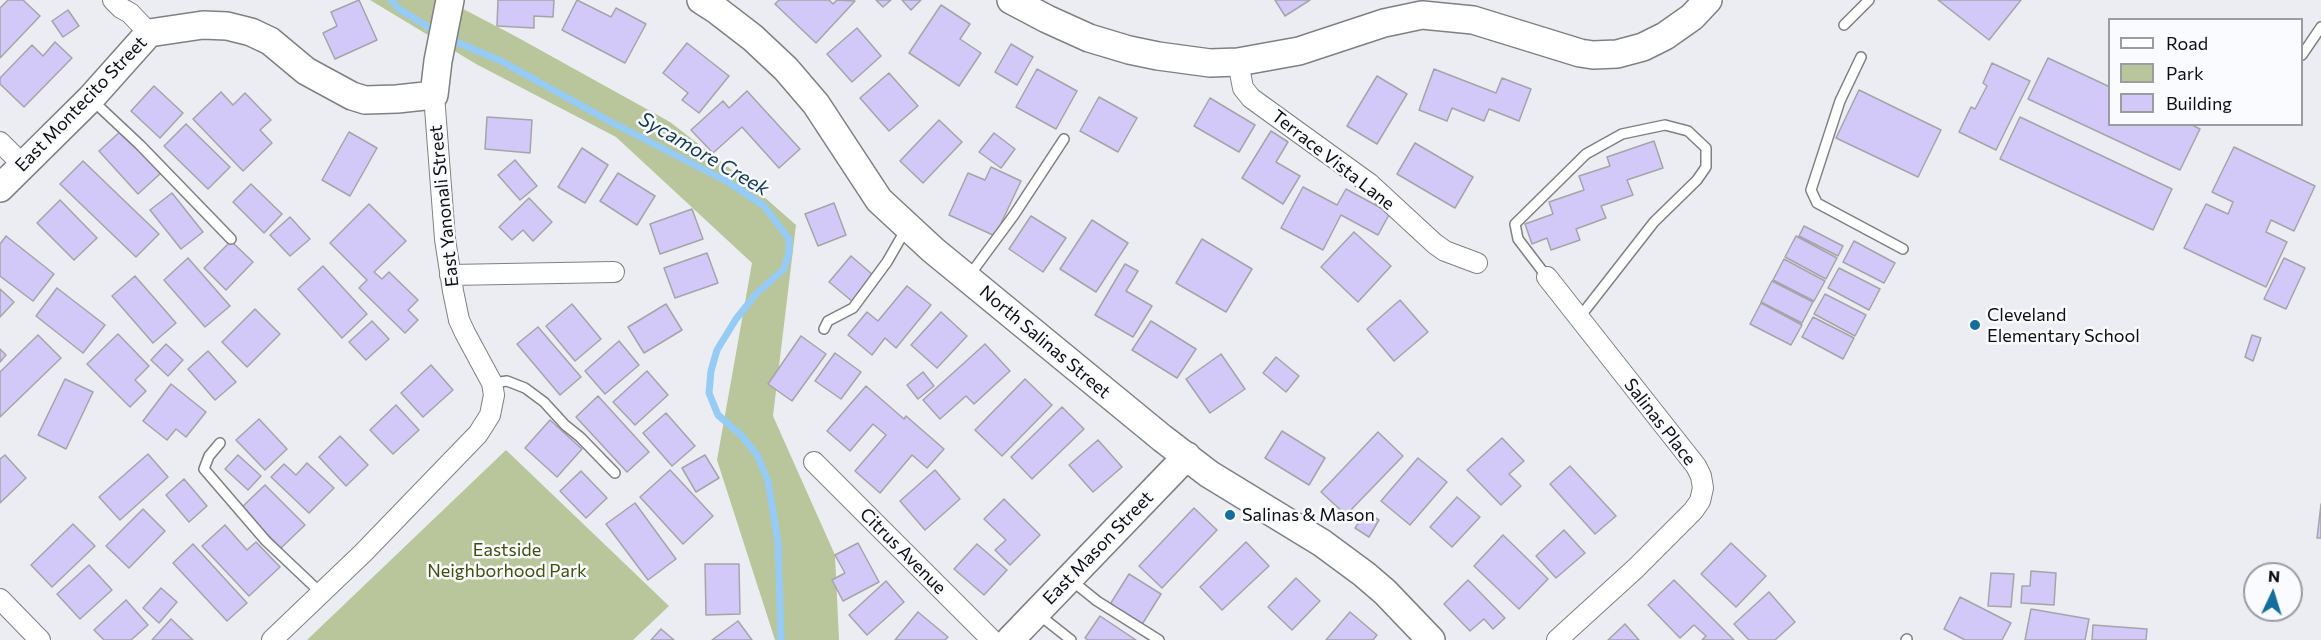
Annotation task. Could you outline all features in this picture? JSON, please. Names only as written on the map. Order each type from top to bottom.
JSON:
[{"type":"main road","name":"East Yanonali Street","points":[[434,95],[434,81],[450,0]]},
{"type":"main road","name":"North Salinas Street","points":[[700,0],[718,10],[753,38],[786,69],[816,104],[879,200],[908,226],[1152,430],[1209,474],[1322,543],[1364,574],[1385,592],[1431,640]]},
{"type":"main road","points":[[1011,0],[1068,30],[1129,50],[1194,61],[1238,62],[1299,51],[1383,23],[1403,9],[1422,15],[1473,20],[1580,53],[1605,56],[1630,52],[1654,42],[1692,17],[1708,0]]},
{"type":"main road","name":"East Montecito Street","points":[[0,188],[91,98],[149,33],[202,25],[227,26],[251,32],[270,41],[306,71],[352,96],[381,101],[434,95]]},
{"type":"main road","name":"East Mason Street","points":[[1010,640],[1187,456]]},
{"type":"street","points":[[112,0],[121,8],[135,6],[149,33]]},
{"type":"street","name":"Terrace Vista Lane","points":[[1238,62],[1243,88],[1251,98],[1370,184],[1436,244],[1466,260],[1477,263]]},
{"type":"street","name":"East Yanonali Street","points":[[434,95],[444,239],[459,320],[492,383]]},
{"type":"street","points":[[0,141],[23,165]]},
{"type":"street","points":[[450,275],[614,272]]},
{"type":"street","name":"Salinas Place","points":[[1547,277],[1696,466],[1701,476],[1703,489],[1700,501],[1693,511],[1636,568],[1557,640]]},
{"type":"street","points":[[272,640],[322,594],[478,434],[490,415],[494,395],[492,383]]},
{"type":"street","name":"Citrus Avenue","points":[[814,462],[992,640]]},
{"type":"street","points":[[0,600],[40,640]]},
{"type":"lane","points":[[1844,25],[1869,0]]},
{"type":"lane","points":[[2303,52],[2321,27]]},
{"type":"lane","points":[[1861,57],[1840,101],[1811,190],[1817,203],[1903,249]]},
{"type":"lane","points":[[91,98],[231,239]]},
{"type":"lane","points":[[1547,277],[1518,239],[1515,224],[1586,154],[1622,134],[1665,125],[1688,131],[1706,148],[1706,167],[1697,180],[1654,222],[1579,318]]},
{"type":"lane","points":[[968,278],[1064,139]]},
{"type":"lane","points":[[824,329],[828,321],[853,308],[887,262],[908,226]]},
{"type":"lane","points":[[492,383],[507,381],[525,388],[544,402],[615,473]]},
{"type":"lane","points":[[220,443],[209,456],[204,469],[266,541],[322,594]]},
{"type":"lane","points":[[1069,579],[1097,601],[1159,640]]},
{"type":"lane","points":[[1036,613],[1071,640]]},
{"type":"green space","points":[[370,0],[446,0],[515,36],[670,122],[746,181],[796,225],[773,416],[835,555],[839,640],[775,640],[717,460],[752,263],[616,137],[476,64]]},
{"type":"green space","name":"Eastside Neighborhood Park","points":[[506,450],[669,606],[633,640],[307,640]]},
{"type":"building","points":[[8,0],[23,0],[40,16],[0,58],[0,8]]},
{"type":"building","points":[[359,0],[377,40],[335,59],[323,33],[337,26],[331,12]]},
{"type":"building","points":[[498,0],[554,0],[553,17],[534,16],[534,28],[497,26]]},
{"type":"building","points":[[577,0],[611,17],[616,8],[646,24],[625,63],[562,30]]},
{"type":"building","points":[[779,0],[829,0],[833,4],[837,0],[855,1],[816,43],[775,4]]},
{"type":"building","points":[[876,0],[891,0],[883,7]]},
{"type":"building","points":[[902,0],[921,0],[911,10]]},
{"type":"building","points":[[1275,0],[1310,0],[1285,16]]},
{"type":"building","points":[[1938,0],[2021,0],[1989,40]]},
{"type":"building","points":[[941,5],[970,24],[960,39],[981,53],[959,86],[909,53]]},
{"type":"building","points":[[68,10],[79,26],[63,37],[52,21]]},
{"type":"building","points":[[857,28],[881,56],[852,82],[827,54]]},
{"type":"building","points":[[55,42],[72,58],[24,107],[0,84],[0,78],[32,45],[43,56]]},
{"type":"building","points":[[687,43],[729,76],[699,113],[682,100],[688,93],[663,73]]},
{"type":"building","points":[[1011,44],[1033,57],[1017,85],[995,72]]},
{"type":"building","points":[[2048,58],[2108,86],[2108,126],[2194,126],[2200,129],[2180,170],[2028,99]]},
{"type":"building","points":[[1992,63],[2030,81],[1996,150],[1959,132],[1971,107],[1975,109],[1987,86],[1983,83]]},
{"type":"building","points":[[1037,69],[1077,91],[1056,129],[1016,107]]},
{"type":"building","points":[[1434,69],[1496,93],[1502,78],[1531,89],[1519,121],[1489,109],[1484,121],[1452,108],[1447,121],[1419,110]]},
{"type":"building","points":[[889,73],[918,106],[889,131],[860,98]]},
{"type":"building","points":[[1377,76],[1407,94],[1377,144],[1347,126]]},
{"type":"building","points":[[154,86],[183,113],[160,138],[131,111]]},
{"type":"building","points":[[1859,90],[1941,130],[1918,177],[1836,138]]},
{"type":"building","points":[[747,91],[800,149],[779,168],[742,127],[713,153],[691,130],[723,101],[729,108]]},
{"type":"building","points":[[221,92],[233,105],[245,93],[271,120],[260,130],[272,143],[243,171],[193,119]]},
{"type":"building","points":[[1099,97],[1137,118],[1118,152],[1080,131]]},
{"type":"building","points":[[1210,98],[1255,125],[1239,152],[1194,126]]},
{"type":"building","points":[[487,117],[532,120],[530,153],[485,149]]},
{"type":"building","points":[[2020,117],[2172,189],[2153,230],[2000,159]]},
{"type":"building","points":[[939,120],[962,142],[923,183],[900,161]]},
{"type":"building","points":[[186,124],[230,167],[208,189],[164,146]]},
{"type":"building","points":[[122,130],[161,173],[138,194],[99,151]]},
{"type":"building","points":[[1271,131],[1288,142],[1276,162],[1300,176],[1283,204],[1242,178]]},
{"type":"building","points":[[349,132],[377,148],[350,196],[322,180]]},
{"type":"building","points":[[994,133],[1015,149],[1001,168],[979,152]]},
{"type":"building","points":[[1654,141],[1663,168],[1627,180],[1633,195],[1601,206],[1606,218],[1576,229],[1580,240],[1551,250],[1547,238],[1532,244],[1525,224],[1553,214],[1549,202],[1584,190],[1579,176],[1610,166],[1607,157]]},
{"type":"building","points":[[1415,143],[1473,177],[1455,208],[1397,174]]},
{"type":"building","points":[[2234,147],[2315,186],[2294,231],[2271,220],[2266,232],[2287,242],[2266,287],[2184,248],[2206,204],[2228,214],[2233,202],[2212,192]]},
{"type":"building","points":[[582,148],[608,165],[585,203],[558,187]]},
{"type":"building","points":[[515,160],[537,186],[520,200],[498,175]]},
{"type":"building","points":[[83,161],[159,234],[136,257],[60,184]]},
{"type":"building","points":[[991,167],[1021,181],[995,236],[949,215],[968,173],[985,180]]},
{"type":"building","points":[[618,173],[655,196],[637,225],[600,201]]},
{"type":"building","points":[[251,184],[282,214],[264,233],[233,202]]},
{"type":"building","points":[[1303,187],[1337,205],[1346,189],[1390,213],[1378,235],[1341,215],[1323,250],[1281,228]]},
{"type":"building","points":[[172,193],[203,232],[181,249],[150,210]]},
{"type":"building","points":[[529,198],[552,222],[533,241],[523,230],[512,240],[499,227]]},
{"type":"building","points":[[60,200],[97,238],[74,260],[37,223]]},
{"type":"building","points":[[834,203],[846,235],[818,246],[805,214]]},
{"type":"building","points":[[369,204],[406,241],[374,272],[382,279],[389,272],[418,300],[408,310],[418,320],[405,333],[359,288],[367,280],[330,243]]},
{"type":"building","points":[[692,209],[703,239],[660,254],[650,224]]},
{"type":"building","points":[[1031,216],[1066,238],[1043,272],[1009,249]]},
{"type":"building","points":[[290,217],[310,239],[290,256],[270,235]]},
{"type":"building","points":[[1092,220],[1128,243],[1096,292],[1060,269]]},
{"type":"building","points":[[1804,226],[1843,246],[1838,256],[1799,236]]},
{"type":"building","points":[[1354,232],[1391,266],[1358,302],[1321,267]]},
{"type":"building","points":[[6,236],[54,274],[33,301],[0,276],[0,244]]},
{"type":"building","points":[[1796,236],[1837,258],[1826,279],[1785,257]]},
{"type":"building","points":[[1202,239],[1252,269],[1226,312],[1176,283]]},
{"type":"building","points":[[231,241],[253,262],[226,290],[204,268]]},
{"type":"building","points":[[1854,241],[1895,263],[1884,283],[1843,262]]},
{"type":"building","points":[[707,253],[718,283],[675,298],[664,268]]},
{"type":"building","points":[[851,256],[873,275],[853,302],[829,282]]},
{"type":"building","points":[[188,258],[230,306],[205,327],[164,280]]},
{"type":"building","points":[[2284,258],[2305,268],[2286,309],[2264,299]]},
{"type":"building","points":[[1784,259],[1825,281],[1814,301],[1773,280]]},
{"type":"building","points":[[1125,264],[1138,271],[1126,291],[1152,306],[1133,337],[1095,315]]},
{"type":"building","points":[[323,266],[367,314],[342,338],[298,289]]},
{"type":"building","points":[[1839,268],[1880,289],[1869,310],[1828,288]]},
{"type":"building","points":[[135,276],[176,323],[153,343],[112,296]]},
{"type":"building","points":[[1772,281],[1813,302],[1802,323],[1761,302]]},
{"type":"building","points":[[907,286],[931,305],[896,348],[885,338],[872,355],[848,335],[867,312],[878,321]]},
{"type":"building","points":[[57,288],[105,325],[83,353],[36,316]]},
{"type":"building","points":[[0,289],[14,302],[0,317]]},
{"type":"building","points":[[1825,294],[1866,315],[1855,336],[1814,314]]},
{"type":"building","points":[[1400,300],[1428,332],[1394,361],[1367,329]]},
{"type":"building","points":[[1761,303],[1802,325],[1791,345],[1750,324]]},
{"type":"building","points":[[572,304],[601,339],[575,361],[546,326]]},
{"type":"building","points":[[666,304],[682,330],[644,353],[628,327]]},
{"type":"building","points":[[255,309],[280,334],[247,367],[222,342]]},
{"type":"building","points":[[941,312],[967,336],[937,368],[911,345]]},
{"type":"building","points":[[1813,317],[1854,338],[1843,359],[1802,337]]},
{"type":"building","points":[[372,321],[389,339],[366,360],[349,342]]},
{"type":"building","points":[[1151,321],[1196,349],[1177,378],[1132,350]]},
{"type":"building","points":[[538,327],[581,377],[560,395],[517,344]]},
{"type":"building","points":[[118,334],[149,366],[135,380],[146,391],[130,407],[87,364]]},
{"type":"building","points":[[38,335],[61,358],[0,417],[0,372]]},
{"type":"building","points":[[2252,335],[2261,338],[2253,361],[2245,357]]},
{"type":"building","points":[[801,336],[826,354],[792,401],[768,384]]},
{"type":"building","points":[[619,341],[639,365],[605,394],[585,371]]},
{"type":"building","points":[[166,344],[183,360],[168,376],[151,360]]},
{"type":"building","points":[[985,344],[1010,371],[974,404],[966,396],[940,419],[923,400]]},
{"type":"building","points":[[0,349],[6,355],[0,362]]},
{"type":"building","points":[[208,351],[236,382],[215,400],[188,369]]},
{"type":"building","points":[[835,353],[861,372],[841,399],[815,381]]},
{"type":"building","points":[[1221,354],[1245,389],[1210,413],[1186,379]]},
{"type":"building","points":[[1276,357],[1299,376],[1286,392],[1263,373]]},
{"type":"building","points":[[431,365],[453,390],[423,417],[401,393]]},
{"type":"building","points":[[647,371],[668,395],[635,425],[613,402]]},
{"type":"building","points":[[923,372],[934,386],[918,399],[907,385]]},
{"type":"building","points":[[65,379],[93,392],[66,449],[38,435]]},
{"type":"building","points":[[1025,379],[1052,405],[1002,456],[975,430]]},
{"type":"building","points":[[171,384],[206,412],[186,437],[176,429],[167,440],[143,421]]},
{"type":"building","points":[[866,386],[944,449],[927,468],[912,455],[880,493],[855,471],[886,435],[873,424],[850,451],[827,431]]},
{"type":"building","points":[[598,396],[649,452],[627,472],[576,417]]},
{"type":"building","points":[[396,405],[419,430],[393,454],[370,430]]},
{"type":"building","points":[[1062,407],[1084,429],[1032,479],[1011,457]]},
{"type":"building","points":[[666,413],[695,446],[672,466],[643,433]]},
{"type":"building","points":[[259,419],[287,449],[265,470],[236,440]]},
{"type":"building","points":[[550,420],[582,449],[557,477],[525,448]]},
{"type":"building","points":[[1282,431],[1325,458],[1309,485],[1265,458]]},
{"type":"building","points":[[1378,432],[1403,456],[1346,515],[1321,492]]},
{"type":"building","points":[[340,436],[368,465],[346,486],[319,457]]},
{"type":"building","points":[[1502,438],[1524,461],[1509,474],[1521,486],[1501,505],[1467,470]]},
{"type":"building","points":[[1098,440],[1122,467],[1093,492],[1069,465]]},
{"type":"building","points":[[148,454],[168,477],[120,520],[99,497]]},
{"type":"building","points":[[5,455],[26,478],[0,503],[0,459]]},
{"type":"building","points":[[238,455],[261,476],[248,490],[225,469]]},
{"type":"building","points":[[705,455],[719,478],[696,492],[682,468]]},
{"type":"building","points":[[1418,458],[1447,482],[1410,525],[1381,501]]},
{"type":"building","points":[[307,463],[334,488],[309,513],[271,477],[284,464],[296,475]]},
{"type":"building","points":[[1570,466],[1616,516],[1595,534],[1550,484]]},
{"type":"building","points":[[670,470],[713,516],[683,544],[640,497]]},
{"type":"building","points":[[935,470],[960,499],[925,530],[900,501]]},
{"type":"building","points":[[581,471],[607,498],[586,518],[560,491]]},
{"type":"building","points":[[184,479],[207,506],[189,522],[166,495]]},
{"type":"building","points":[[265,485],[305,525],[281,548],[241,508]]},
{"type":"building","points":[[1457,497],[1480,517],[1452,547],[1430,527]]},
{"type":"building","points":[[1004,499],[1040,535],[1010,565],[995,550],[1006,540],[984,519]]},
{"type":"building","points":[[635,503],[676,559],[648,580],[606,524]]},
{"type":"building","points":[[2321,504],[2321,538],[2317,538]]},
{"type":"building","points":[[1194,508],[1217,530],[1162,588],[1139,566]]},
{"type":"building","points":[[143,509],[165,531],[129,568],[106,546]]},
{"type":"building","points":[[1366,512],[1379,520],[1369,537],[1355,528]]},
{"type":"building","points":[[73,524],[95,546],[52,587],[31,565]]},
{"type":"building","points":[[225,525],[247,550],[256,542],[280,567],[249,596],[202,546]]},
{"type":"building","points":[[1564,530],[1585,553],[1556,578],[1536,556]]},
{"type":"building","points":[[1503,535],[1548,579],[1519,609],[1474,566]]},
{"type":"building","points":[[1246,542],[1269,566],[1222,610],[1200,587]]},
{"type":"building","points":[[858,543],[879,582],[843,601],[832,580],[845,573],[835,555]]},
{"type":"building","points":[[1731,543],[1766,576],[1736,607],[1701,574]]},
{"type":"building","points":[[193,544],[247,603],[227,621],[173,563]]},
{"type":"building","points":[[977,544],[1007,570],[984,595],[954,569]]},
{"type":"building","points":[[705,564],[739,564],[740,614],[706,615]]},
{"type":"building","points":[[89,565],[112,590],[80,619],[57,594]]},
{"type":"building","points":[[2031,571],[2056,573],[2054,605],[2021,603],[2022,586],[2030,586]]},
{"type":"building","points":[[1991,573],[2014,574],[2011,607],[1988,606]]},
{"type":"building","points":[[1129,574],[1161,594],[1141,626],[1109,606]]},
{"type":"building","points":[[1296,578],[1320,601],[1292,630],[1268,607]]},
{"type":"building","points":[[1468,580],[1505,618],[1493,629],[1484,619],[1470,631],[1444,604]]},
{"type":"building","points":[[1674,580],[1734,640],[1702,640],[1706,636],[1694,625],[1680,638],[1648,605]]},
{"type":"building","points":[[886,581],[904,602],[867,635],[849,615]]},
{"type":"building","points":[[161,588],[177,602],[159,623],[143,608]]},
{"type":"building","points":[[1769,592],[1795,622],[1775,640],[1749,640],[1734,624]]},
{"type":"building","points":[[1960,597],[2011,623],[2002,640],[1965,640],[1944,629]]},
{"type":"building","points":[[126,600],[148,625],[131,640],[104,640],[94,630]]},
{"type":"building","points":[[2031,609],[2089,619],[2085,640],[2025,640]]},
{"type":"building","points":[[918,612],[948,637],[945,640],[895,640]]},
{"type":"building","points":[[1350,612],[1377,635],[1373,640],[1326,640]]},
{"type":"building","points":[[1100,616],[1136,640],[1088,640],[1085,638]]},
{"type":"building","points":[[171,619],[193,640],[152,640]]},
{"type":"building","points":[[738,621],[752,640],[712,640]]},
{"type":"building","points":[[1625,624],[1639,640],[1608,640]]},
{"type":"building","points":[[2093,625],[2147,629],[2146,640],[2092,640]]},
{"type":"building","points":[[661,629],[674,640],[651,640]]},
{"type":"waterway","name":"Sycamore Creek","points":[[391,0],[399,9],[438,33]]},
{"type":"waterway","name":"Sycamore Creek","points":[[447,38],[501,61],[611,122],[728,182],[764,206],[789,239],[789,252],[784,269],[756,294],[736,319],[717,350],[711,371],[709,393],[718,415],[741,435],[757,455],[768,481],[778,542],[781,640]]},
{"type":"place","name":"Cleveland Elementary School","points":[[1975,325]]},
{"type":"place","name":"Salinas & Mason","points":[[1230,515]]}]
